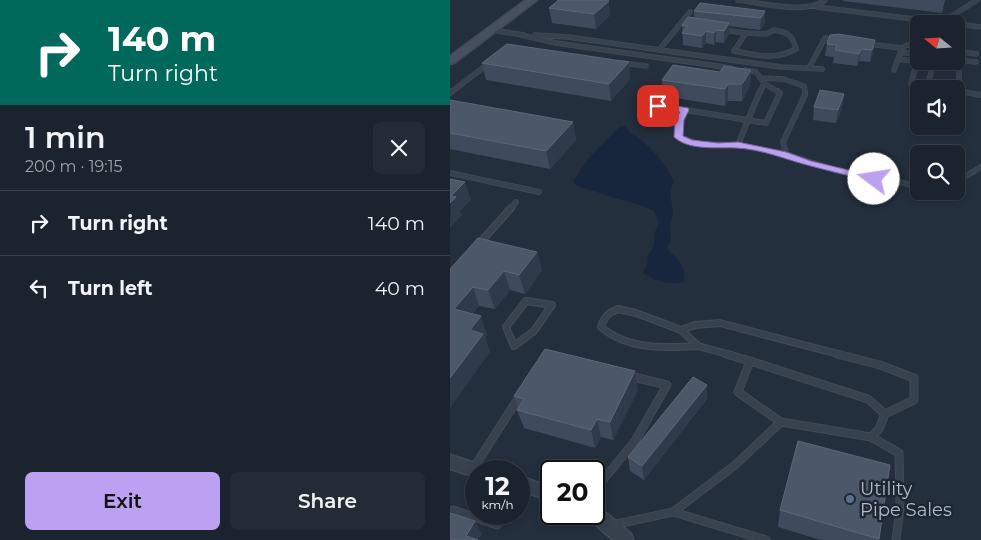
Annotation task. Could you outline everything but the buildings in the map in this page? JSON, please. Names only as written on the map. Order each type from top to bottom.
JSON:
[{"type":"main road","points":[[450,50],[518,0]]},
{"type":"main road","points":[[450,61],[532,0]]},
{"type":"street","points":[[450,462],[465,467]]},
{"type":"street","points":[[605,522],[625,540]]},
{"type":"lane","points":[[738,0],[910,18]]},
{"type":"lane","points":[[817,7],[823,4],[825,0]]},
{"type":"lane","points":[[954,15],[977,0]]},
{"type":"lane","points":[[659,50],[690,12]]},
{"type":"lane","points":[[681,24],[690,25]]},
{"type":"lane","points":[[965,25],[981,27]]},
{"type":"lane","points":[[718,29],[766,34],[774,30],[786,32],[793,38],[796,49],[783,56],[764,56],[734,51],[746,33]]},
{"type":"lane","points":[[491,30],[568,37],[781,67],[822,69]]},
{"type":"lane","points":[[521,34],[556,43],[756,72],[764,83],[780,93],[766,124],[658,106]]},
{"type":"lane","points":[[808,68],[825,38],[844,41]]},
{"type":"lane","points":[[863,43],[910,52]]},
{"type":"lane","points":[[894,70],[901,50],[907,45],[910,46]]},
{"type":"lane","points":[[965,52],[976,54]]},
{"type":"lane","points":[[898,59],[910,61]]},
{"type":"lane","points":[[965,61],[976,62]]},
{"type":"lane","points":[[450,93],[490,62]]},
{"type":"lane","points":[[617,62],[646,66]]},
{"type":"lane","points":[[959,70],[959,92],[981,95]]},
{"type":"lane","points":[[760,78],[783,79],[804,86],[805,95],[783,142],[786,154]]},
{"type":"lane","points":[[738,145],[764,83]]},
{"type":"lane","points":[[685,110],[679,120],[679,137],[690,142],[718,146],[738,145],[786,154],[808,163],[910,184]]},
{"type":"lane","points":[[965,177],[981,167]]},
{"type":"lane","points":[[450,173],[540,192]]},
{"type":"lane","points":[[471,253],[516,202]]},
{"type":"lane","points":[[526,301],[552,305],[534,331],[514,346],[506,327],[526,301]]},
{"type":"lane","points":[[698,346],[681,330],[655,319],[618,309],[609,313],[603,320],[601,327],[615,338],[630,343],[677,348],[698,346],[868,399],[885,414]]},
{"type":"lane","points":[[681,330],[695,324],[720,323],[880,365],[914,378],[914,400],[885,414],[879,430],[871,437]]},
{"type":"lane","points":[[750,362],[738,392],[781,422],[871,437],[899,453],[900,508],[896,540]]},
{"type":"lane","points":[[605,478],[636,441],[667,385],[620,374]]},
{"type":"lane","points":[[482,460],[525,388]]},
{"type":"lane","points":[[610,526],[673,512],[734,466],[781,422]]},
{"type":"lane","points":[[453,510],[465,514]]},
{"type":"lane","points":[[673,512],[766,540]]},
{"type":"water","points":[[620,126],[626,126],[630,133],[651,149],[674,181],[670,191],[673,214],[670,226],[671,239],[667,248],[682,266],[684,282],[663,282],[643,273],[647,266],[648,256],[654,245],[654,234],[659,223],[654,211],[580,187],[573,182],[587,160]]},
{"type":"place","name":"Utility Pipe Sales","points":[[850,499]]},
{"type":"route","points":[[658,106],[685,110],[679,120],[679,137],[690,142],[718,146],[738,145],[786,154],[808,163],[874,179]]}]
